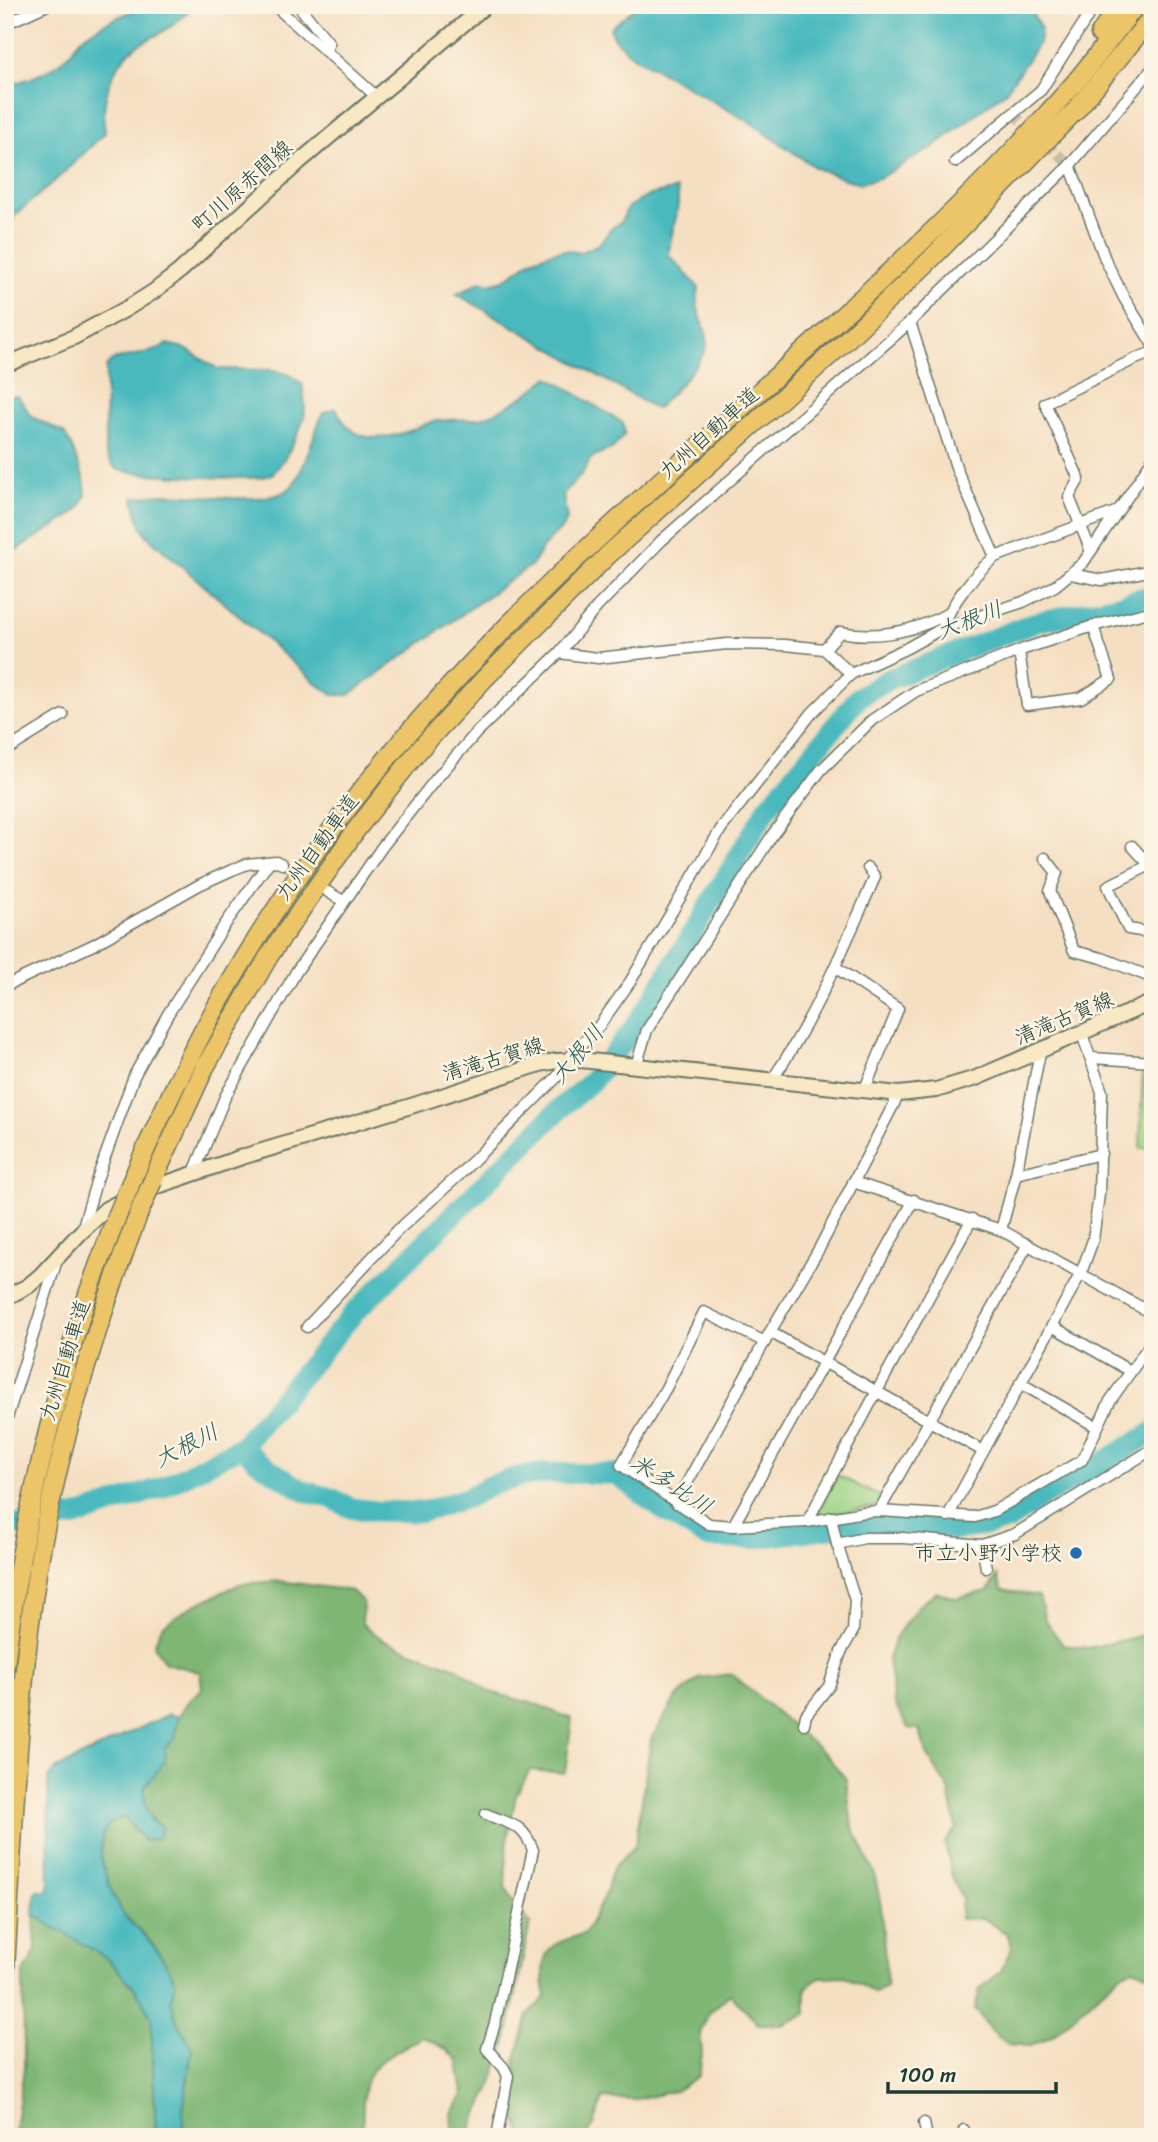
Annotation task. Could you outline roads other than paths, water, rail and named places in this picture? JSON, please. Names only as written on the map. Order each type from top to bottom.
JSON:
[{"type":"highway","points":[[1006,157],[1119,5]]},
{"type":"highway","name":"九州自動車道","points":[[5,1666],[18,1571],[33,1493],[53,1409],[79,1320],[130,1185],[181,1076],[243,960],[275,910],[337,822],[400,743],[533,600],[892,269],[1006,157],[1073,85],[1136,5]]},
{"type":"highway","name":"九州自動車道","points":[[5,1969],[29,1628],[54,1488],[73,1407],[97,1326],[138,1214],[205,1067],[269,956],[356,830],[419,750],[485,678],[608,555],[839,347],[968,222],[1076,110],[1153,16]]},
{"type":"main road","name":"町川原赤間線","points":[[5,365],[74,337],[153,292],[180,271],[299,162],[486,5]]},
{"type":"main road","name":"清滝古賀線","points":[[5,1298],[28,1286],[106,1209],[135,1194],[242,1157],[540,1064],[574,1060],[864,1091],[919,1094],[976,1078],[1153,1002]]},
{"type":"street","points":[[5,24],[47,5]]},
{"type":"street","points":[[274,5],[377,97]]},
{"type":"street","points":[[298,5],[329,43],[325,51]]},
{"type":"street","points":[[955,162],[1041,90],[1095,5]]},
{"type":"street","points":[[193,1175],[225,1097],[296,972],[343,901],[435,780],[477,732],[559,653],[597,607],[661,541],[909,323],[1070,165],[1153,68]]},
{"type":"street","points":[[1070,165],[1105,259],[1124,298],[1153,345]]},
{"type":"street","points":[[909,323],[957,470],[995,557]]},
{"type":"street","points":[[1091,551],[1069,497],[1079,479],[1045,403],[1133,359],[1153,352]]},
{"type":"street","points":[[307,1327],[398,1230],[574,1060],[630,982],[721,829],[812,713],[851,674],[943,628],[1023,602],[1055,586],[1083,563],[1153,459]]},
{"type":"street","points":[[943,628],[947,614],[985,565],[995,557],[1119,510]]},
{"type":"street","points":[[1071,573],[1102,580],[1153,570]]},
{"type":"street","points":[[636,1066],[647,1030],[773,834],[821,770],[872,720],[916,691],[1019,651],[1093,626],[1153,611]]},
{"type":"street","points":[[824,649],[841,632],[860,636],[898,633],[930,623],[947,614]]},
{"type":"street","points":[[1019,651],[1027,705],[1081,698],[1111,679],[1093,626]]},
{"type":"street","points":[[559,653],[598,658],[727,644],[824,649],[851,674]]},
{"type":"street","points":[[5,751],[63,715]]},
{"type":"street","points":[[1132,846],[1151,867],[1108,886],[1128,929],[1153,933]]},
{"type":"street","points":[[1045,858],[1057,873],[1050,891],[1074,951],[1102,958],[1153,978]]},
{"type":"street","points":[[81,1232],[134,1076],[223,926],[268,862]]},
{"type":"street","points":[[5,986],[93,945],[199,885],[247,864],[282,864]]},
{"type":"street","points":[[772,1080],[791,1052],[835,967],[875,877],[868,868]]},
{"type":"street","points":[[328,892],[343,901]]},
{"type":"street","points":[[835,967],[898,1009],[864,1091]]},
{"type":"street","points":[[948,1516],[1081,1273],[1093,1240],[1099,1194],[1102,1092],[1082,1034]]},
{"type":"street","points":[[1001,1230],[1016,1174],[1040,1052]]},
{"type":"street","points":[[1092,1058],[1153,1062]]},
{"type":"street","points":[[676,1503],[819,1249],[900,1094]]},
{"type":"street","points":[[1016,1174],[1101,1154]]},
{"type":"street","points":[[853,1182],[1001,1230],[1153,1314]]},
{"type":"street","points":[[733,1526],[914,1200]]},
{"type":"street","points":[[807,1522],[972,1219]]},
{"type":"street","points":[[879,1511],[1028,1244]]},
{"type":"street","points":[[5,1424],[57,1260]]},
{"type":"street","points":[[765,1342],[704,1312],[666,1388],[621,1465],[709,1524],[733,1526],[807,1522],[879,1511],[975,1517],[995,1511],[1082,1460],[1110,1401],[1153,1340]]},
{"type":"street","points":[[1052,1326],[1130,1371]]},
{"type":"street","points":[[770,1332],[983,1451]]},
{"type":"street","points":[[1020,1383],[1097,1427]]},
{"type":"street","points":[[837,1544],[864,1538],[903,1538],[982,1545],[1016,1534],[1153,1449]]},
{"type":"street","points":[[804,1724],[806,1715],[828,1686],[841,1652],[853,1631],[855,1600],[831,1517]]},
{"type":"street","points":[[982,1545],[986,1568]]},
{"type":"street","points":[[486,1814],[527,1834],[533,1850],[487,2049],[508,2076],[498,2137]]},
{"type":"street","points":[[924,2123],[927,2137]]},
{"type":"water","points":[[148,5],[192,7],[174,24],[138,45],[126,56],[109,86],[104,110],[105,133],[14,216],[10,231],[5,236],[5,86],[48,70],[91,32]]},
{"type":"water","points":[[639,5],[1028,5],[1041,29],[1039,43],[1006,91],[932,148],[879,178],[861,183],[816,168],[751,123],[633,56],[616,41],[610,28]]},
{"type":"water","points":[[677,189],[678,205],[669,255],[699,288],[697,305],[707,343],[694,368],[656,409],[457,294],[481,281],[489,284],[504,280],[532,260],[552,252],[567,250],[579,253],[599,244],[611,229],[621,222],[628,207],[650,195]]},
{"type":"water","points":[[168,344],[184,348],[218,369],[273,370],[290,375],[302,384],[304,417],[296,438],[273,473],[253,478],[188,476],[126,471],[113,465],[105,451],[106,367],[113,360],[153,351]]},
{"type":"water","points":[[549,377],[623,423],[625,434],[613,448],[592,457],[581,475],[563,494],[567,519],[564,526],[542,548],[534,563],[349,695],[335,695],[321,687],[147,536],[141,526],[133,498],[160,494],[249,498],[281,494],[296,481],[323,413],[336,408],[343,420],[358,434],[388,437],[434,422],[484,417],[514,402]]},
{"type":"water","points":[[5,396],[18,396],[32,417],[64,433],[84,479],[86,494],[81,506],[72,515],[5,557]]},
{"type":"water","points":[[169,1714],[178,1717],[175,1738],[165,1748],[165,1761],[145,1787],[145,1803],[151,1820],[162,1828],[158,1838],[145,1841],[124,1817],[109,1824],[103,1833],[101,1845],[104,1871],[119,1907],[156,1949],[175,1981],[171,2000],[177,2022],[192,2048],[183,2110],[183,2137],[156,2137],[151,2016],[136,1990],[108,1959],[34,1915],[36,1891],[49,1891],[48,1778],[57,1768]]},
{"type":"waterway","name":"大根川","points":[[5,1527],[75,1517],[163,1487],[242,1446],[355,1312],[564,1105],[592,1081],[648,1007],[768,807],[859,697],[889,679],[1033,623],[1122,604],[1153,594]]},
{"type":"waterway","name":"米多比川","points":[[242,1446],[257,1461],[304,1491],[331,1498],[351,1508],[423,1512],[518,1477],[547,1473],[616,1474],[660,1508],[707,1538],[750,1539],[860,1524],[922,1525],[953,1530],[1009,1520],[1046,1494],[1153,1432]]},
{"type":"tunnel","points":[[1013,114],[1070,165]]},
{"type":"tunnel","points":[[282,864],[320,887]]},
{"type":"place","name":"市立小野小学校","points":[[1076,1553]]}]
